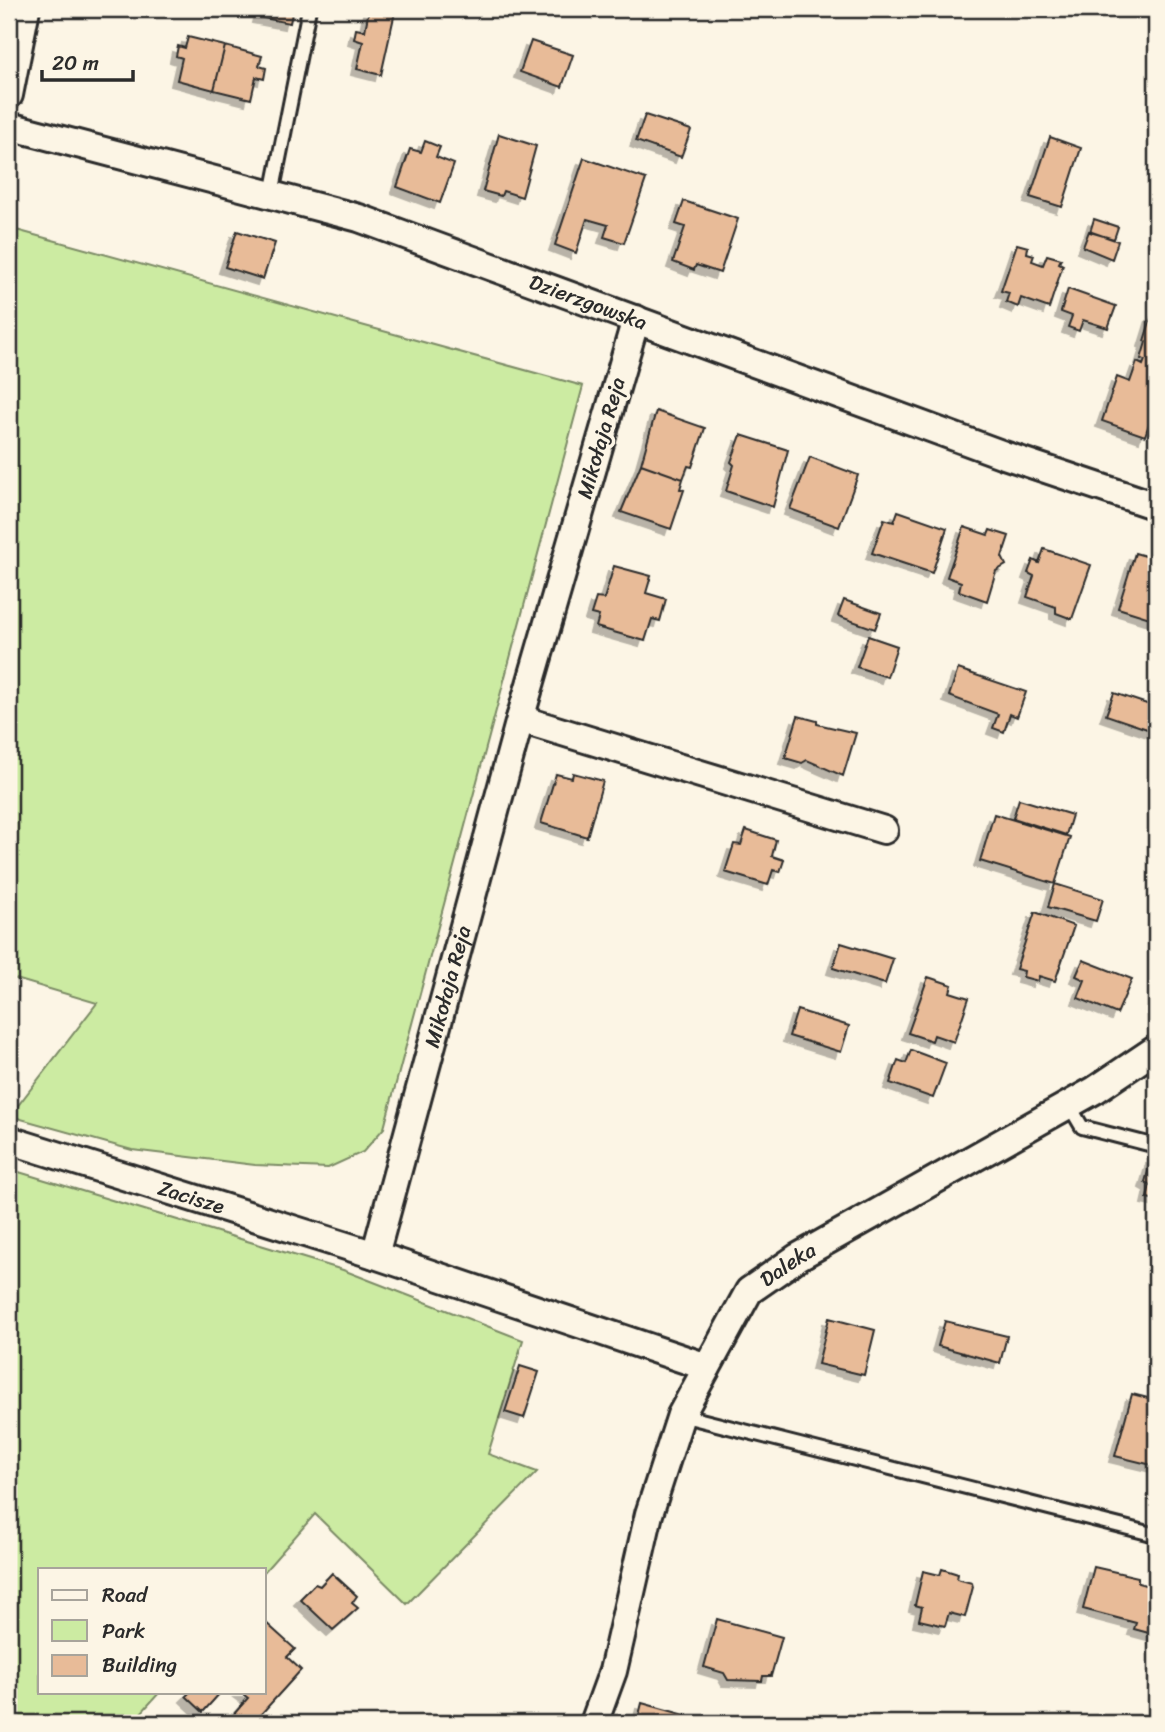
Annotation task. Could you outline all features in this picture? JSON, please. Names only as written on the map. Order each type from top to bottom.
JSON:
[{"type":"street","points":[[9,95],[26,9]]},
{"type":"street","name":"Dzierzgowska","points":[[9,126],[359,218],[1004,455],[1156,506]]},
{"type":"street","name":"Mikołaja Reja","points":[[375,1255],[520,719],[636,319]]},
{"type":"street","points":[[520,719],[884,830]]},
{"type":"street","name":"Daleka","points":[[594,1723],[613,1671],[649,1514],[681,1415],[750,1292],[798,1257],[1069,1105],[1156,1049]]},
{"type":"street","name":"Zacisze","points":[[9,1140],[375,1255],[707,1367]]},
{"type":"lane","points":[[272,194],[309,9]]},
{"type":"lane","points":[[1069,1105],[1082,1127],[1156,1146]]},
{"type":"lane","points":[[681,1415],[1156,1535]]},
{"type":"green space","points":[[9,228],[583,386],[384,1128],[363,1152],[328,1168],[255,1165],[132,1150],[10,1116],[97,1003],[9,977]]},
{"type":"green space","points":[[9,1169],[343,1270],[523,1340],[488,1454],[537,1472],[407,1604],[315,1514],[266,1570],[38,1568],[38,1694],[158,1694],[132,1723],[9,1723]]},
{"type":"building","points":[[260,9],[293,9],[290,23],[258,17]]},
{"type":"building","points":[[369,9],[395,12],[381,75],[357,69],[363,42],[354,39],[356,29],[365,31]]},
{"type":"building","points":[[188,37],[225,46],[214,90],[177,80],[182,58],[176,56],[178,46],[185,48]]},
{"type":"building","points":[[531,41],[573,55],[562,87],[520,72]]},
{"type":"building","points":[[225,46],[262,56],[259,66],[266,68],[264,79],[256,77],[251,99],[214,90]]},
{"type":"building","points":[[645,115],[691,130],[681,157],[636,141]]},
{"type":"building","points":[[499,134],[536,146],[522,197],[503,191],[501,196],[483,191]]},
{"type":"building","points":[[1050,137],[1081,148],[1062,207],[1030,197]]},
{"type":"building","points":[[425,141],[440,147],[436,157],[454,164],[440,203],[397,187],[410,149],[421,152]]},
{"type":"building","points":[[584,158],[646,179],[624,243],[604,237],[608,225],[587,219],[576,253],[555,245]]},
{"type":"building","points":[[684,201],[738,219],[720,273],[696,265],[694,270],[673,262],[685,227],[676,224]]},
{"type":"building","points":[[1094,219],[1118,227],[1114,239],[1090,232]]},
{"type":"building","points":[[237,231],[275,243],[263,279],[225,267]]},
{"type":"building","points":[[1089,231],[1118,241],[1112,259],[1083,247]]},
{"type":"building","points":[[1017,244],[1028,247],[1027,253],[1034,255],[1032,261],[1043,265],[1047,255],[1061,259],[1059,263],[1063,265],[1049,308],[1021,298],[1018,307],[1006,302],[1009,293],[1001,291]]},
{"type":"building","points":[[1068,289],[1116,306],[1108,328],[1083,320],[1079,331],[1068,327],[1072,316],[1061,312]]},
{"type":"building","points":[[1152,315],[1156,316],[1156,426],[1149,424],[1145,436],[1102,421],[1117,377],[1130,382],[1137,362],[1143,365],[1145,360],[1141,359],[1146,342],[1144,341]]},
{"type":"building","points":[[656,411],[705,428],[692,467],[688,466],[683,479],[641,464]]},
{"type":"building","points":[[741,435],[788,450],[773,507],[726,491],[734,465],[731,462]]},
{"type":"building","points":[[810,457],[858,475],[839,527],[790,509]]},
{"type":"building","points":[[641,464],[683,479],[680,489],[684,490],[671,529],[621,512]]},
{"type":"building","points":[[898,511],[947,528],[932,573],[872,553],[884,519],[894,522]]},
{"type":"building","points":[[964,527],[988,535],[990,530],[1009,536],[1002,557],[1006,565],[996,571],[987,601],[959,591],[961,582],[947,577]]},
{"type":"building","points":[[1044,549],[1091,565],[1072,619],[1056,613],[1056,607],[1027,597],[1034,576],[1028,573],[1033,560],[1039,563]]},
{"type":"building","points":[[1135,553],[1156,559],[1156,620],[1118,608]]},
{"type":"building","points":[[614,566],[651,576],[646,593],[666,599],[660,621],[652,619],[645,641],[596,627],[599,616],[591,614],[596,598],[604,599]]},
{"type":"building","points":[[844,600],[881,613],[875,629],[838,616]]},
{"type":"building","points":[[868,636],[897,646],[887,677],[857,667]]},
{"type":"building","points":[[958,669],[1026,692],[1017,717],[1010,714],[1004,732],[993,728],[998,714],[949,696]]},
{"type":"building","points":[[1114,693],[1156,707],[1156,732],[1106,715]]},
{"type":"building","points":[[798,716],[817,721],[817,724],[856,733],[843,776],[807,760],[802,763],[785,758]]},
{"type":"building","points":[[573,773],[603,781],[587,837],[541,823],[556,774],[572,778]]},
{"type":"building","points":[[1019,799],[1072,815],[1066,835],[1013,818]]},
{"type":"building","points":[[994,814],[1070,837],[1055,884],[980,861]]},
{"type":"building","points":[[746,830],[776,840],[772,856],[784,860],[780,872],[773,870],[768,885],[725,872],[734,844],[741,845]]},
{"type":"building","points":[[1055,884],[1103,899],[1096,921],[1048,907]]},
{"type":"building","points":[[1035,912],[1074,926],[1055,981],[1039,976],[1038,981],[1023,977],[1024,971],[1016,969]]},
{"type":"building","points":[[841,943],[893,959],[885,984],[833,968]]},
{"type":"building","points":[[1083,960],[1132,979],[1117,1014],[1078,998],[1085,980],[1076,976]]},
{"type":"building","points":[[928,977],[952,985],[950,992],[969,998],[954,1042],[934,1035],[932,1041],[908,1033]]},
{"type":"building","points":[[797,1010],[849,1026],[841,1052],[789,1036]]},
{"type":"building","points":[[911,1050],[946,1063],[933,1098],[890,1083],[898,1060],[906,1063]]},
{"type":"building","points":[[1152,1158],[1156,1160],[1156,1200],[1147,1198],[1150,1185],[1145,1182]]},
{"type":"building","points":[[829,1318],[875,1330],[864,1375],[818,1364]]},
{"type":"building","points":[[945,1321],[1007,1336],[1000,1363],[938,1346]]},
{"type":"building","points":[[520,1366],[539,1372],[524,1418],[505,1412]]},
{"type":"building","points":[[1132,1394],[1156,1400],[1156,1466],[1115,1456]]},
{"type":"building","points":[[1094,1567],[1138,1577],[1138,1583],[1156,1588],[1156,1635],[1134,1629],[1136,1623],[1083,1609]]},
{"type":"building","points":[[942,1569],[958,1574],[957,1579],[972,1583],[973,1587],[965,1617],[949,1613],[945,1626],[919,1620],[922,1607],[915,1605],[923,1571],[940,1575]]},
{"type":"building","points":[[332,1573],[357,1596],[352,1603],[358,1608],[333,1630],[300,1599],[315,1584],[320,1586]]},
{"type":"building","points":[[717,1619],[782,1637],[771,1676],[763,1676],[762,1681],[728,1680],[724,1673],[704,1667]]},
{"type":"building","points":[[266,1623],[295,1649],[287,1657],[301,1670],[253,1723],[245,1723],[234,1714],[248,1698],[243,1694],[266,1694]]},
{"type":"building","points":[[188,1694],[219,1694],[203,1712],[186,1696]]},
{"type":"building","points":[[642,1703],[685,1715],[683,1723],[637,1723]]}]
